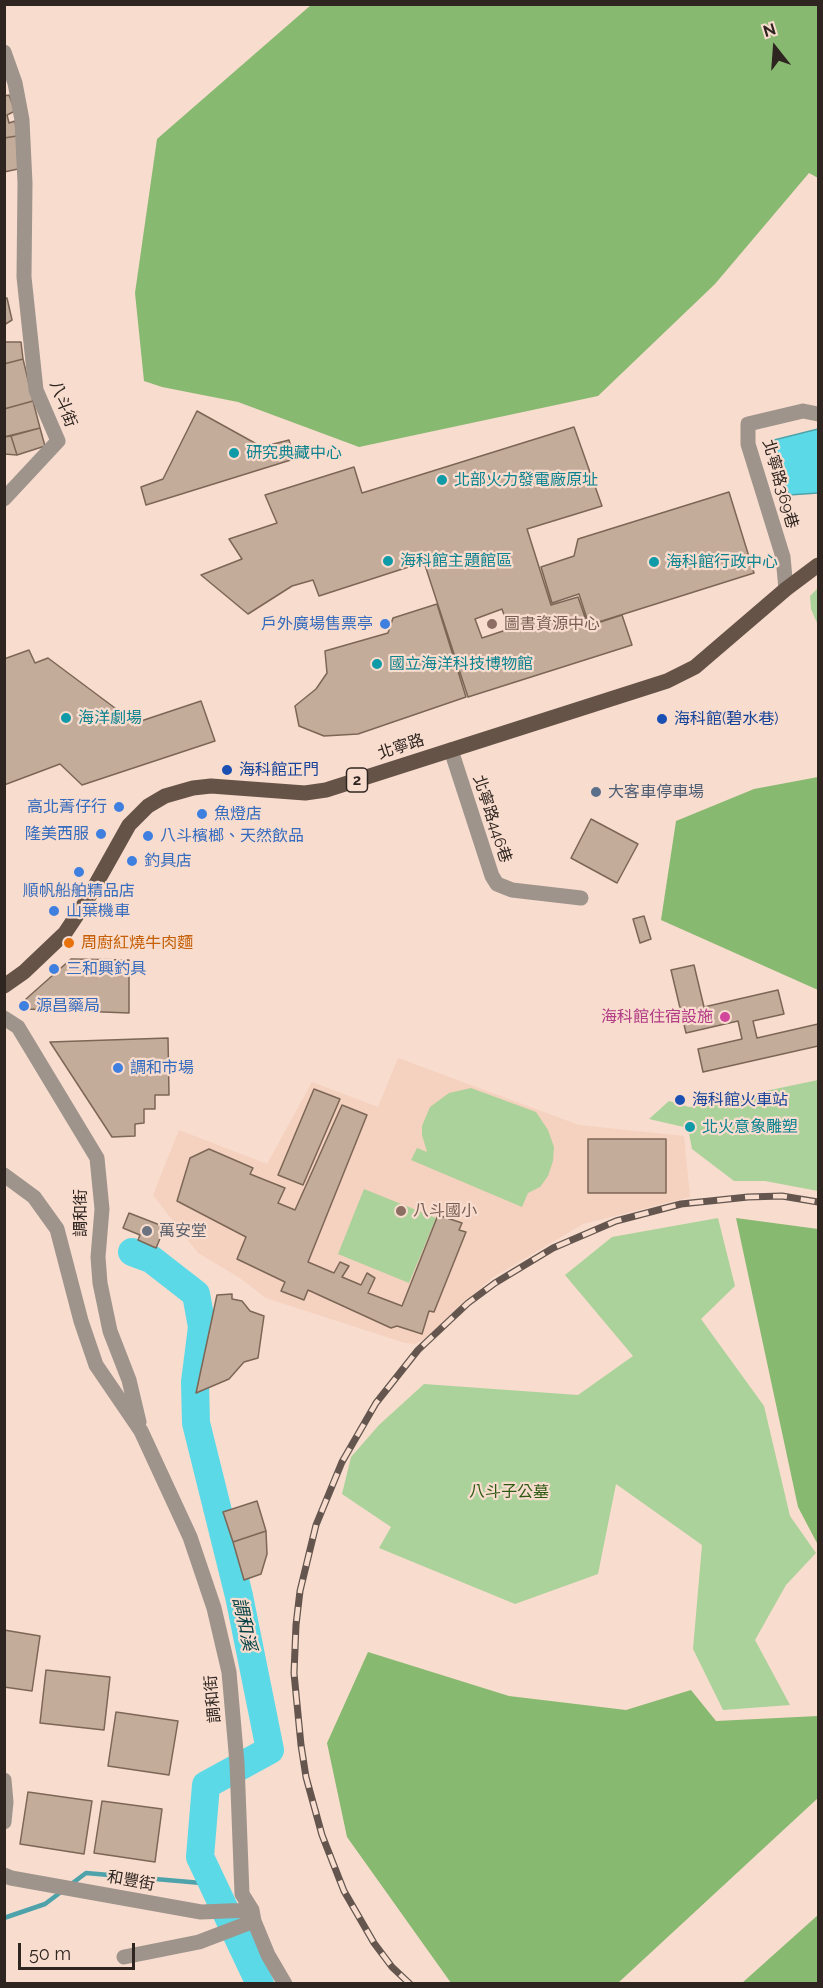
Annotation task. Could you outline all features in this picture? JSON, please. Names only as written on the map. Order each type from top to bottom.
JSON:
[{"type":"main road","name":"北寧路","points":[[4,986],[24,972],[65,933],[87,900],[129,825],[148,806],[165,796],[193,788],[211,786],[305,793],[326,790],[667,681],[694,667],[786,589],[819,565]]},
{"type":"street","name":"八斗街","points":[[4,52],[15,83],[22,120],[25,183],[24,277],[36,390],[58,441],[4,499]]},
{"type":"street","name":"北寧路369巷","points":[[786,589],[783,557],[748,444],[748,424],[803,411],[819,414]]},
{"type":"street","name":"北寧路446巷","points":[[451,750],[492,876],[497,884],[512,890],[581,898]]},
{"type":"street","name":"調和街","points":[[4,1018],[18,1027],[97,1158],[102,1209],[98,1257],[100,1283],[110,1330],[129,1380],[141,1431]]},
{"type":"street","name":"調和街","points":[[4,1174],[34,1197],[57,1229],[81,1321],[96,1365],[141,1431],[190,1537],[214,1608],[229,1672],[237,1768],[242,1894],[268,1955],[285,1983]]},
{"type":"street","points":[[4,1780],[6,1802],[4,1822]]},
{"type":"street","name":"和豐街","points":[[4,1875],[201,1912],[225,1911],[253,1916]]},
{"type":"street","points":[[124,1958],[199,1942],[253,1916]]},
{"type":"shaded area","name":"八斗國小","points":[[398,1058],[579,1125],[684,1136],[690,1197],[583,1224],[492,1278],[424,1339],[415,1344],[405,1343],[266,1298],[240,1278],[198,1253],[153,1195],[179,1130],[267,1164],[312,1082],[378,1107]]},
{"type":"green space","points":[[311,5],[818,5],[818,178],[809,173],[715,284],[598,396],[359,447],[238,402],[162,387],[144,381],[135,293],[157,139]]},
{"type":"green space","points":[[818,588],[817,623],[811,609],[810,596]]},
{"type":"green space","points":[[818,777],[818,990],[661,920],[676,821],[754,789]]},
{"type":"green space","points":[[818,1080],[818,1191],[765,1181],[734,1181],[692,1149],[688,1128],[649,1119],[669,1101],[689,1107]]},
{"type":"green space","points":[[471,1088],[536,1112],[548,1130],[554,1147],[553,1161],[548,1176],[540,1187],[528,1193],[522,1207],[411,1160],[417,1148],[427,1152],[422,1126],[430,1107],[449,1093]]},
{"type":"green space","points":[[364,1189],[436,1218],[409,1283],[338,1254]]},
{"type":"green space","name":"八斗子公墓","points":[[718,1218],[735,1286],[701,1319],[764,1406],[790,1516],[816,1553],[786,1585],[755,1640],[790,1705],[723,1710],[693,1649],[702,1545],[616,1484],[598,1574],[515,1604],[379,1548],[391,1527],[342,1494],[351,1457],[379,1425],[424,1384],[578,1395],[633,1356],[565,1275],[612,1237]]},
{"type":"green space","points":[[736,1218],[818,1229],[818,1545],[798,1507]]},
{"type":"green space","points":[[368,1652],[509,1696],[626,1710],[691,1690],[716,1721],[818,1716],[818,1798],[618,1983],[451,1983],[347,1837],[327,1743]]},
{"type":"green space","points":[[818,1915],[818,1983],[742,1983]]},
{"type":"water","points":[[818,429],[818,493],[789,495],[770,441]]},
{"type":"building","points":[[9,95],[15,111],[7,115],[9,123],[15,121],[17,136],[4,138],[4,96]]},
{"type":"building","points":[[17,136],[18,169],[4,172],[4,138]]},
{"type":"building","points":[[4,298],[7,298],[12,320],[4,325]]},
{"type":"building","points":[[4,342],[21,342],[23,359],[4,364]]},
{"type":"building","points":[[23,359],[33,401],[4,409],[4,364]]},
{"type":"building","points":[[33,401],[40,428],[4,437],[4,409]]},
{"type":"building","name":"研究典藏中心","points":[[197,411],[262,447],[289,440],[294,459],[146,505],[141,487],[163,479]]},
{"type":"building","name":"海科館主題館區","points":[[574,427],[602,506],[527,529],[551,605],[578,597],[588,626],[622,615],[632,645],[468,697],[424,562],[319,596],[313,580],[292,586],[248,614],[201,575],[242,559],[229,539],[277,523],[265,495],[354,467],[362,493]]},
{"type":"building","points":[[40,428],[45,446],[17,455],[11,436]]},
{"type":"building","points":[[11,436],[17,455],[4,454],[4,437]]},
{"type":"building","name":"海科館行政中心","points":[[729,492],[754,573],[589,625],[579,594],[552,603],[541,567],[574,556],[578,539]]},
{"type":"building","points":[[437,604],[466,697],[358,734],[324,736],[299,726],[295,706],[316,689],[327,673],[325,651],[388,633],[393,618]]},
{"type":"building","name":"圖書資源中心","points":[[502,609],[509,629],[482,638],[475,619]]},
{"type":"building","name":"海洋劇場","points":[[29,650],[35,663],[48,658],[135,723],[201,701],[215,741],[82,785],[60,764],[4,785],[4,659]]},
{"type":"building","points":[[591,819],[638,844],[617,883],[571,858]]},
{"type":"building","points":[[644,916],[651,939],[640,943],[633,919]]},
{"type":"building","points":[[71,959],[129,960],[129,1013],[25,1009],[26,999]]},
{"type":"building","name":"海科館住宿設施","points":[[694,965],[704,1007],[778,990],[784,1014],[753,1021],[757,1038],[818,1024],[818,1046],[703,1072],[698,1049],[742,1039],[738,1021],[686,1033],[671,970]]},
{"type":"building","name":"調和市場","points":[[168,1038],[169,1095],[155,1095],[155,1109],[144,1109],[144,1123],[135,1124],[135,1136],[112,1137],[50,1042]]},
{"type":"building","points":[[314,1089],[340,1099],[303,1185],[278,1175]]},
{"type":"building","points":[[342,1105],[367,1115],[308,1262],[334,1273],[340,1262],[349,1266],[342,1277],[361,1285],[367,1273],[375,1278],[368,1293],[402,1306],[438,1215],[462,1223],[459,1230],[466,1232],[434,1312],[429,1311],[422,1334],[397,1326],[391,1328],[308,1290],[304,1300],[281,1291],[285,1282],[237,1259],[246,1237],[177,1201],[190,1158],[209,1149],[253,1168],[250,1174],[285,1188],[278,1203],[295,1210]]},
{"type":"building","points":[[588,1139],[666,1139],[666,1193],[588,1193]]},
{"type":"building","name":"萬安堂","points":[[129,1213],[165,1227],[156,1248],[138,1240],[140,1235],[123,1228]]},
{"type":"building","points":[[232,1294],[232,1299],[242,1301],[250,1311],[264,1316],[258,1358],[244,1362],[229,1379],[196,1393],[217,1295]]},
{"type":"building","points":[[257,1501],[266,1531],[233,1542],[223,1512]]},
{"type":"building","points":[[266,1531],[267,1554],[261,1574],[244,1580],[233,1542]]},
{"type":"building","points":[[4,1630],[40,1636],[32,1691],[4,1687]]},
{"type":"building","points":[[46,1670],[110,1677],[104,1730],[40,1723]]},
{"type":"building","points":[[116,1712],[178,1721],[169,1775],[108,1766]]},
{"type":"building","points":[[28,1792],[92,1801],[84,1854],[20,1844]]},
{"type":"building","points":[[102,1801],[162,1809],[155,1862],[94,1853]]},
{"type":"waterway","name":"調和溪","points":[[132,1252],[151,1259],[196,1294],[202,1327],[195,1382],[196,1423],[239,1596],[270,1750],[206,1785],[200,1857],[260,1984]]},
{"type":"waterway","points":[[70,1885],[86,1873],[213,1884]]},
{"type":"waterway","points":[[4,1918],[45,1904],[61,1892]]},
{"type":"railway","points":[[410,1984],[392,1967],[374,1943],[344,1891],[322,1835],[306,1777],[301,1745],[294,1673],[300,1591],[316,1525],[342,1462],[376,1403],[418,1350],[468,1303],[495,1283],[553,1248],[616,1221],[681,1204],[782,1196],[818,1202]]},
{"type":"place","name":"研究典藏中心","points":[[234,453]]},
{"type":"place","name":"北部火力發電廠原址","points":[[442,480]]},
{"type":"place","name":"海科館主題館區","points":[[388,561]]},
{"type":"place","name":"海科館行政中心","points":[[654,562]]},
{"type":"place","name":"戶外廣場售票亭","points":[[385,624]]},
{"type":"place","name":"圖書資源中心","points":[[492,624]]},
{"type":"place","name":"國立海洋科技博物館","points":[[377,664]]},
{"type":"place","name":"海洋劇場","points":[[66,718]]},
{"type":"place","name":"海科館(碧水巷)","points":[[662,719]]},
{"type":"place","name":"海科館正門","points":[[227,770]]},
{"type":"place","name":"大客車停車場","points":[[596,792]]},
{"type":"place","name":"高北菁仔行","points":[[119,807]]},
{"type":"place","name":"魚燈店","points":[[202,814]]},
{"type":"place","name":"隆美西服","points":[[101,834]]},
{"type":"place","name":"八斗檳榔、天然飲品","points":[[148,836]]},
{"type":"place","name":"釣具店","points":[[132,861]]},
{"type":"place","name":"順帆船舶精品店","points":[[79,872]]},
{"type":"place","name":"山葉機車","points":[[54,911]]},
{"type":"place","name":"周廚紅燒牛肉麵","points":[[69,943]]},
{"type":"place","name":"三和興釣具","points":[[54,969]]},
{"type":"place","name":"源昌藥局","points":[[24,1006]]},
{"type":"place","name":"海科館住宿設施","points":[[725,1017]]},
{"type":"place","name":"調和市場","points":[[118,1068]]},
{"type":"place","name":"海科館火車站","points":[[680,1100]]},
{"type":"place","name":"北火意象雕塑","points":[[690,1127]]},
{"type":"place","name":"八斗國小","points":[[401,1211]]},
{"type":"place","name":"萬安堂","points":[[147,1231]]}]
